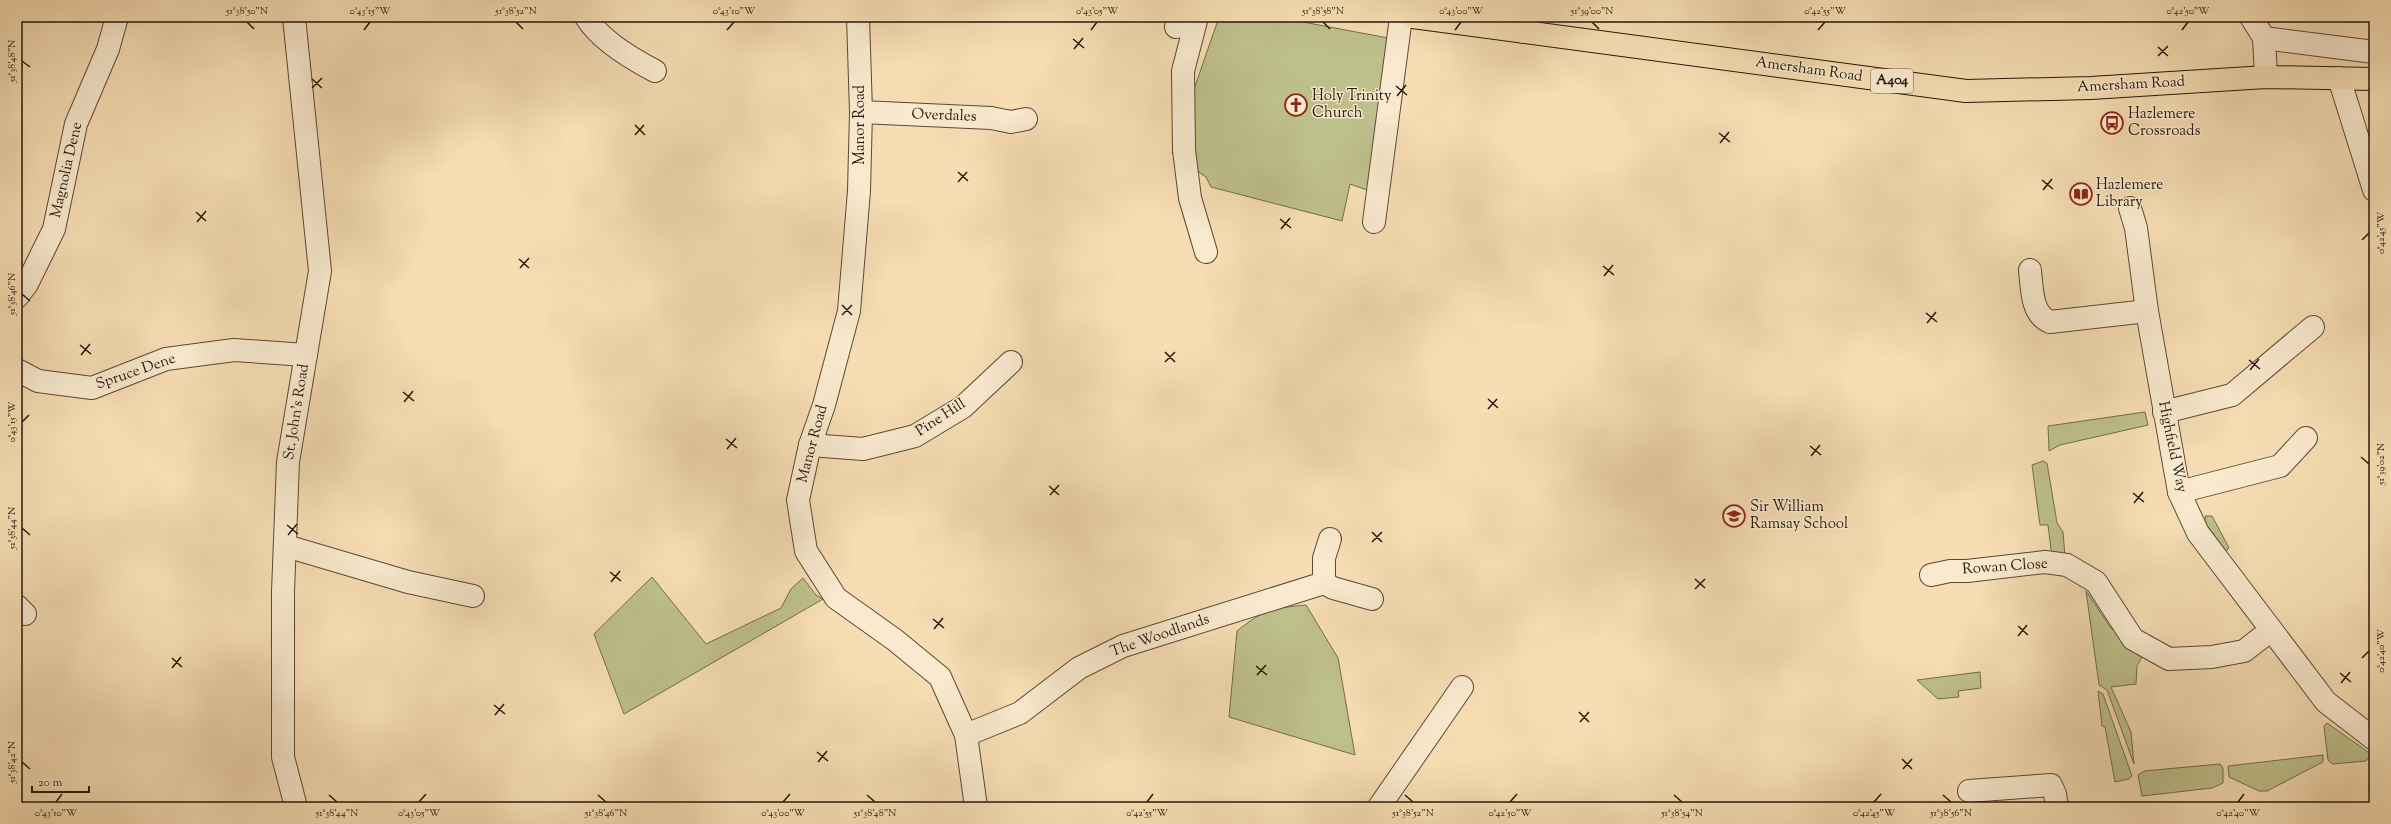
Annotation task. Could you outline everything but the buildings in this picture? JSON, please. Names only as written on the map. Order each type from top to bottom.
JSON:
[{"type":"main road","name":"Amersham Road","points":[[1413,17],[1527,25],[1966,91],[2091,88],[2266,77],[2374,79]]},
{"type":"street","name":"Magnolia Dene","points":[[17,297],[27,284],[54,229],[76,124],[108,49],[117,17]]},
{"type":"street","name":"St. John's Road","points":[[294,17],[320,270],[288,462],[286,546],[283,592],[283,757],[296,807]]},
{"type":"street","points":[[586,17],[612,44],[635,61],[655,71]]},
{"type":"street","name":"Manor Road","points":[[858,17],[861,112],[859,191],[849,311],[824,405],[810,445],[798,500],[806,551],[836,598],[895,640],[940,677],[966,735],[976,807]]},
{"type":"street","points":[[1197,17],[1183,71],[1184,150],[1190,198],[1206,252]]},
{"type":"street","points":[[1374,222],[1401,17]]},
{"type":"street","points":[[2266,77],[2256,24],[2374,52]]},
{"type":"street","points":[[2339,78],[2374,190]]},
{"type":"street","name":"Overdales","points":[[861,112],[991,118],[1011,122],[1026,119]]},
{"type":"street","name":"Highfield Way","points":[[2130,208],[2136,228],[2147,311],[2179,492],[2198,533],[2270,631],[2326,702],[2374,739]]},
{"type":"street","points":[[2030,270],[2035,305],[2041,315],[2050,322],[2147,311]]},
{"type":"street","points":[[2164,412],[2232,395],[2313,326]]},
{"type":"street","name":"Spruce Dene","points":[[17,370],[38,381],[92,388],[166,358],[234,350],[306,355]]},
{"type":"street","name":"Pine Hill","points":[[810,445],[863,449],[915,436],[963,407],[1011,362]]},
{"type":"street","points":[[2179,492],[2280,466],[2306,438]]},
{"type":"street","points":[[1330,539],[1324,558],[1324,583],[1333,588],[1372,599]]},
{"type":"street","points":[[286,546],[400,580],[473,596]]},
{"type":"street","name":"Rowan Close","points":[[1931,575],[1950,571],[1967,571],[2045,562],[2067,565],[2096,582],[2133,639],[2169,659],[2212,657],[2244,651],[2270,631]]},
{"type":"street","name":"The Woodlands","points":[[966,735],[1020,713],[1079,668],[1124,646],[1324,583]]},
{"type":"street","points":[[1379,807],[1462,686]]},
{"type":"street","points":[[1969,791],[2051,785],[2055,794],[2057,807]]},
{"type":"green space","points":[[1219,17],[1287,19],[1399,40],[1387,197],[1350,184],[1342,221],[1211,187],[1206,177],[1172,153]]},
{"type":"green space","points":[[2145,412],[2148,425],[2060,445],[2049,451],[2048,426]]},
{"type":"green space","points":[[2043,461],[2047,463],[2057,523],[2063,532],[2065,556],[2052,557],[2048,525],[2040,525],[2032,465]]},
{"type":"green space","points":[[2205,516],[2212,516],[2229,548],[2226,551],[2206,524]]},
{"type":"green space","points":[[652,577],[706,644],[781,608],[791,589],[803,578],[816,595],[823,599],[624,714],[594,634]]},
{"type":"green space","points":[[2086,591],[2110,627],[2142,657],[2137,666],[2136,684],[2111,687],[2131,732],[2134,764],[2107,690],[2099,685]]},
{"type":"green space","points":[[1306,605],[1338,658],[1355,755],[1229,717],[1237,631],[1254,618],[1269,611],[1285,607]]},
{"type":"green space","points":[[1980,672],[1981,688],[1958,691],[1959,697],[1938,699],[1917,680]]},
{"type":"green space","points":[[2098,691],[2103,694],[2132,776],[2129,779],[2115,782],[2105,727],[2102,726]]},
{"type":"green space","points":[[2327,723],[2371,754],[2366,761],[2333,764],[2328,760],[2324,726]]},
{"type":"green space","points":[[2323,755],[2323,762],[2267,791],[2259,791],[2229,777],[2228,766]]},
{"type":"green space","points":[[2220,764],[2223,768],[2223,783],[2212,788],[2142,796],[2138,775],[2144,771]]},
{"type":"place","name":"Holy Trinity Church","points":[[1296,105]]},
{"type":"place","name":"Hazlemere Crossroads","points":[[2112,123]]},
{"type":"place","name":"Hazlemere Library","points":[[2081,194]]},
{"type":"place","name":"Sir William Ramsay School","points":[[1734,516]]}]
